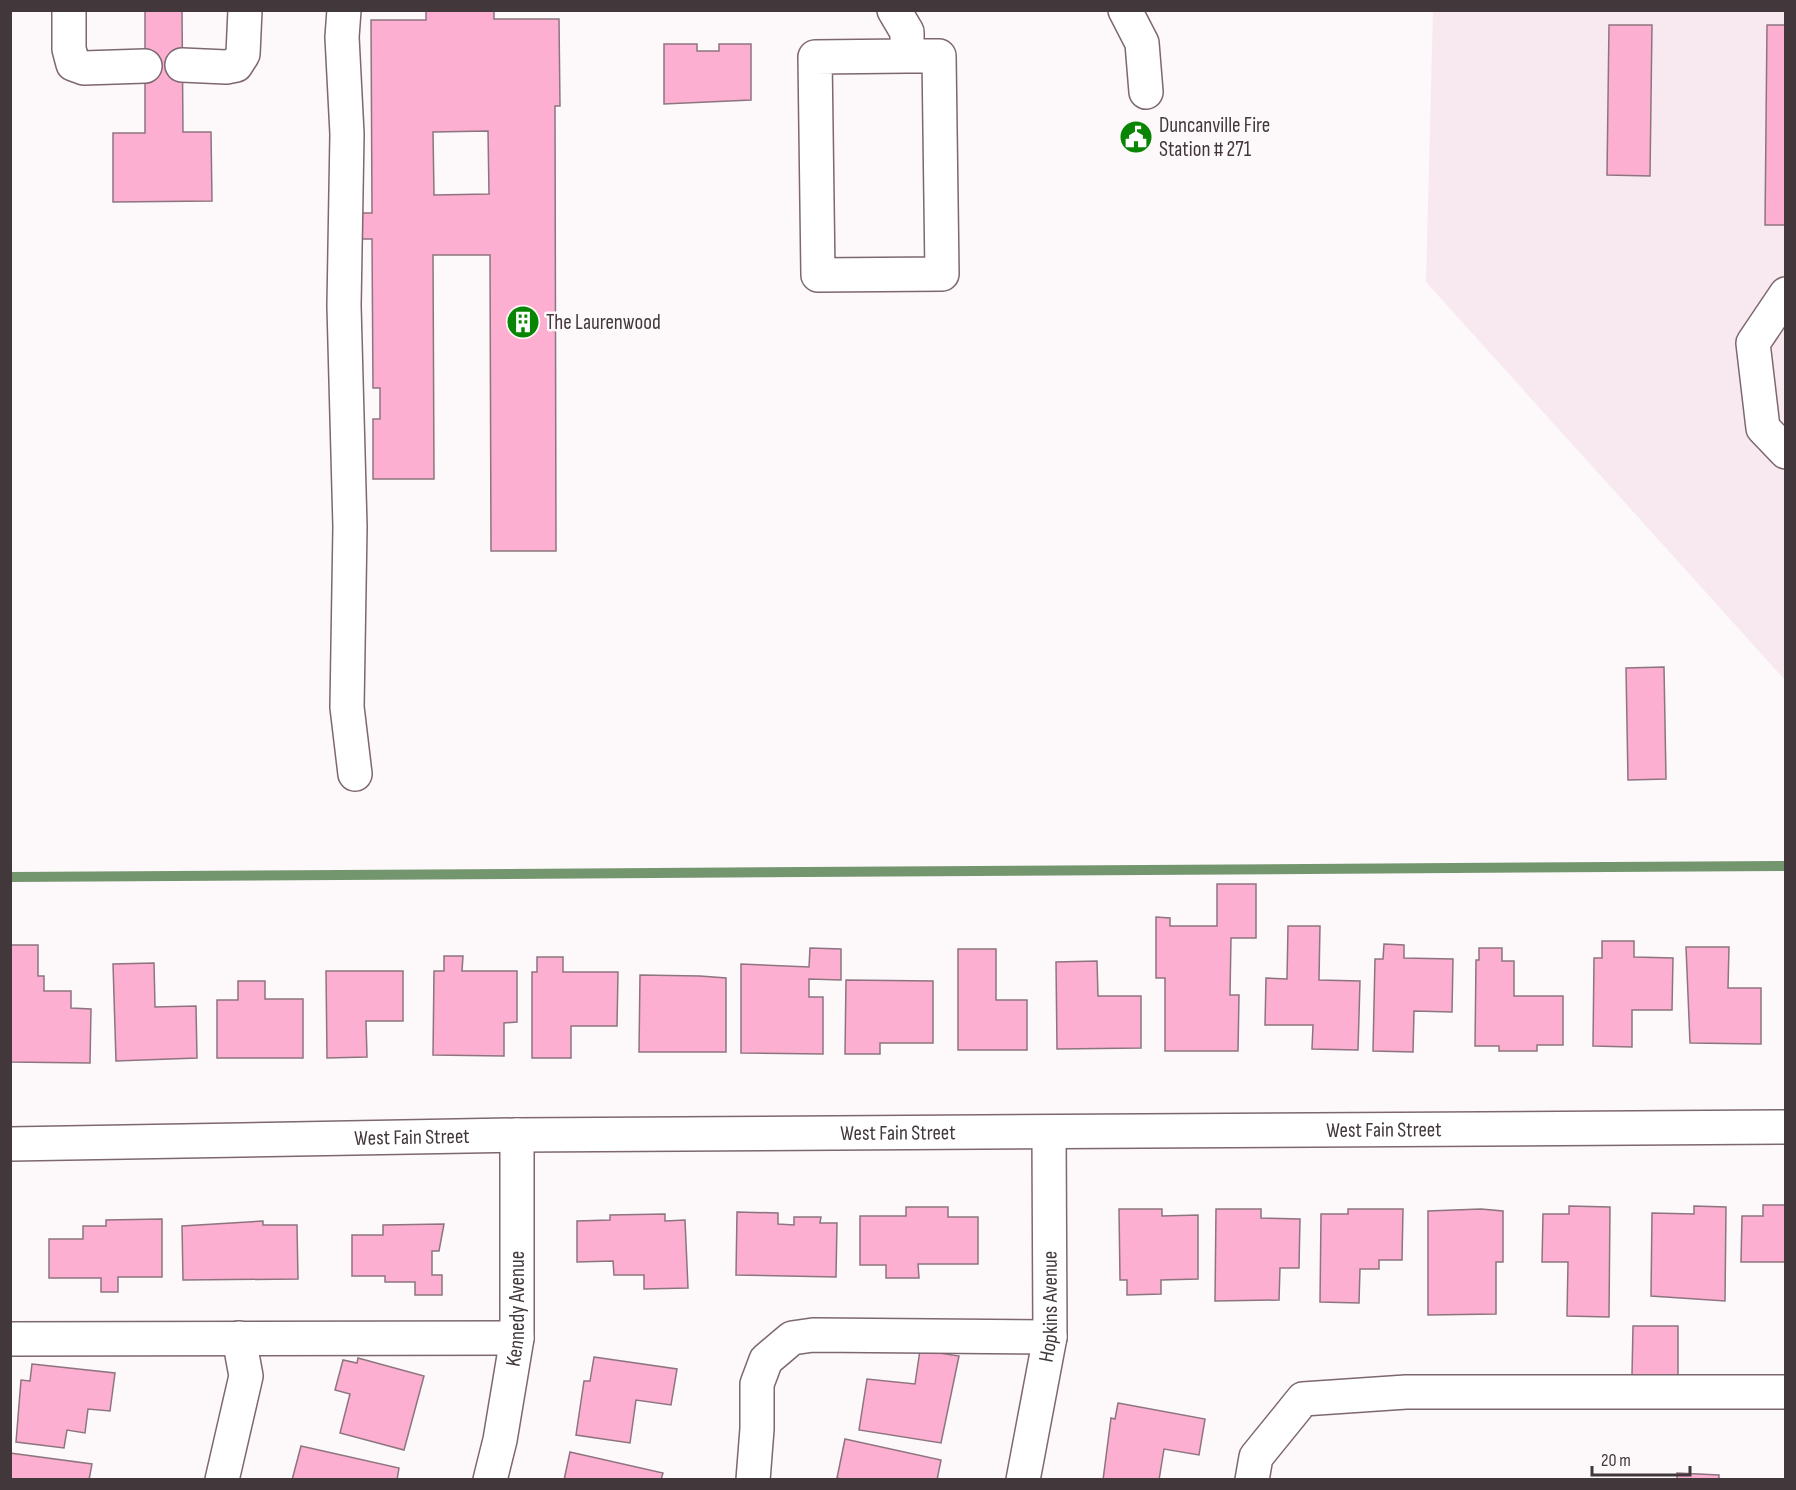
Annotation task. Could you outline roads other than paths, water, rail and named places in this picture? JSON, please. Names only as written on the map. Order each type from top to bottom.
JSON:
[{"type":"street","points":[[69,10],[69,49],[73,64],[84,68],[145,66]]},
{"type":"street","points":[[182,64],[226,67],[236,64],[243,54],[245,10]]},
{"type":"street","points":[[344,10],[342,37],[347,134],[344,306],[350,527],[347,707],[355,774]]},
{"type":"street","points":[[894,10],[907,32],[907,56]]},
{"type":"street","points":[[1125,10],[1142,43],[1146,92]]},
{"type":"street","points":[[907,56],[939,56],[942,274],[818,275],[815,57],[907,56]]},
{"type":"street","points":[[1785,294],[1753,343],[1763,428],[1785,452]]},
{"type":"street","name":"West Fain Street","points":[[10,1144],[517,1135],[1785,1127]]},
{"type":"street","name":"Hopkins Avenue","points":[[1023,1479],[1050,1337],[1049,1133]]},
{"type":"street","name":"Kennedy Avenue","points":[[490,1479],[500,1440],[517,1338],[517,1135]]},
{"type":"street","points":[[753,1479],[757,1429],[757,1384],[766,1360],[792,1338],[813,1335],[1050,1337]]},
{"type":"street","points":[[222,1479],[246,1376],[239,1338]]},
{"type":"street","points":[[10,1339],[517,1338]]},
{"type":"street","points":[[1252,1479],[1256,1457],[1303,1399],[1406,1392],[1785,1392]]},
{"type":"waterway","points":[[10,877],[1786,866]]},
{"type":"place","name":"Duncanville Fire Station # 271","points":[[1136,137]]},
{"type":"place","name":"The Laurenwood","points":[[523,322]]}]
